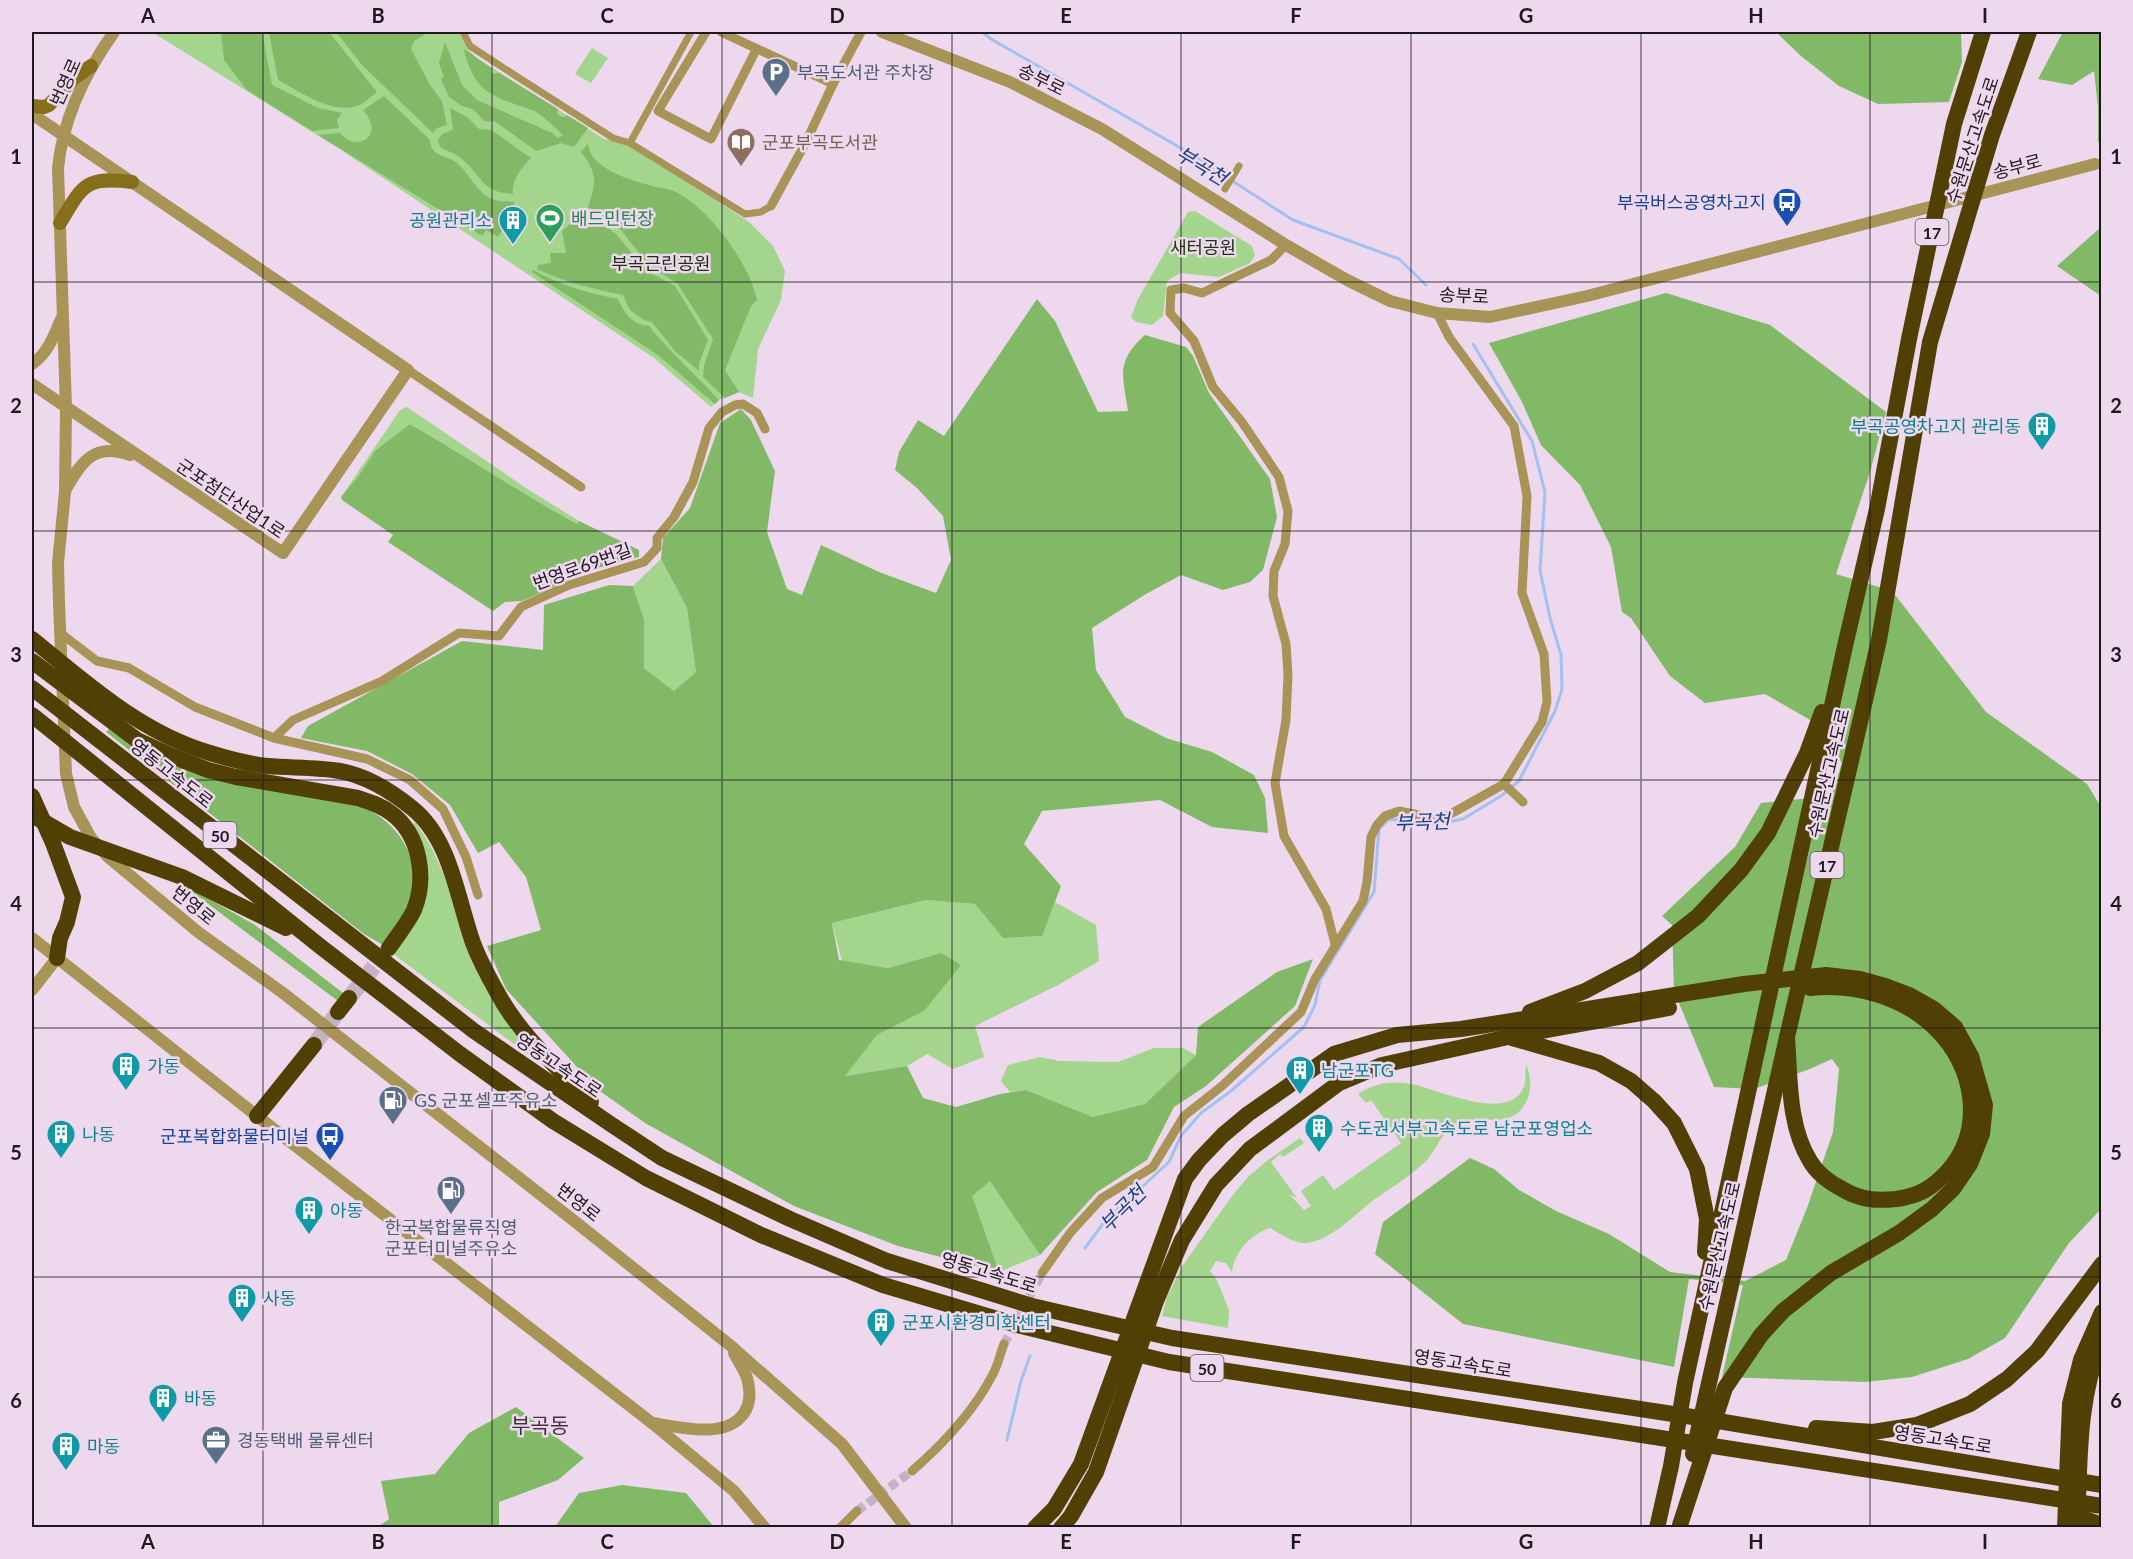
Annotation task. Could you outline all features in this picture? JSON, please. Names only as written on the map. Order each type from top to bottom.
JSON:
[{"type":"highway","name":"수원문산고속도로","points":[[1657,1527],[1671,1466],[1685,1383],[1845,646],[1877,509],[1909,339],[1954,124],[1983,32]]},
{"type":"highway","name":"수원문산고속도로","points":[[1680,1526],[1694,1470],[1708,1385],[1879,640],[1930,342],[1992,135],[2029,32]]},
{"type":"highway","points":[[32,639],[90,686],[142,723],[176,741],[233,760],[265,766],[348,773],[377,785],[415,810],[432,829],[445,855],[473,945],[498,994],[523,1030],[612,1125]]},
{"type":"highway","points":[[1506,1030],[1638,963],[1698,916],[1741,870],[1768,833],[1807,753],[1845,646]]},
{"type":"highway","points":[[32,661],[137,740],[208,770],[358,798],[377,804],[393,814],[405,828],[413,843],[421,868],[419,892],[414,911],[388,948]]},
{"type":"highway","name":"영동고속도로","points":[[34,690],[474,1031],[612,1125],[662,1158],[790,1219],[887,1261],[1032,1306],[1172,1338],[1706,1419],[2102,1485]]},
{"type":"highway","name":"50","points":[[34,718],[321,947],[393,1000],[460,1054],[553,1121],[646,1178],[761,1235],[883,1285],[1021,1326],[1169,1362],[2102,1506]]},
{"type":"highway","points":[[32,796],[73,897],[67,922],[60,938],[57,958]]},
{"type":"highway","points":[[32,815],[70,837],[182,877],[223,895],[321,947]]},
{"type":"highway","points":[[1148,1300],[1216,1185],[1250,1149],[1340,1083],[1382,1065],[1506,1030],[1744,990],[1860,979],[1909,995],[1934,1009],[1955,1027],[1971,1056],[1985,1105],[1982,1134],[1970,1164],[1953,1188],[1932,1209],[1899,1233],[1831,1272],[1784,1311],[1761,1335],[1725,1388],[1694,1470]]},
{"type":"highway","points":[[1787,1037],[1793,1109],[1800,1140],[1810,1161],[1826,1181],[1855,1196],[1879,1201],[1908,1197],[1933,1186],[1958,1159],[1969,1132],[1969,1087],[1961,1065],[1947,1040],[1927,1019],[1904,1005],[1880,994],[1826,981]]},
{"type":"highway","points":[[338,1012],[349,998]]},
{"type":"highway","points":[[1060,1527],[1071,1516],[1095,1472],[1112,1403],[1148,1300],[1185,1179],[1199,1160],[1223,1135],[1248,1114],[1334,1054],[1398,1035],[1506,1030],[1599,1064],[1631,1081],[1654,1101],[1674,1124],[1697,1168],[1707,1219],[1701,1312]]},
{"type":"highway","points":[[257,1116],[314,1045]]},
{"type":"highway","points":[[1706,1419],[1874,1432],[1917,1425],[1970,1404],[2007,1379],[2037,1351],[2102,1264]]},
{"type":"highway","points":[[2065,1527],[2080,1360],[2102,1312]]},
{"type":"highway","points":[[2077,1527],[2076,1405],[2102,1340]]},
{"type":"highway","points":[[1035,1527],[1054,1509],[1081,1464],[1112,1403]]},
{"type":"highway","points":[[2023,1494],[2102,1525]]},
{"type":"main road","points":[[32,106],[49,105],[74,78],[91,66]]},
{"type":"main road","points":[[60,223],[79,193],[91,182],[109,179],[132,182]]},
{"type":"street","name":"번영로","points":[[114,32],[91,66],[76,96],[63,135],[58,168],[66,408],[65,492],[58,563],[59,632],[66,774],[74,807],[91,838],[108,857],[198,932],[284,993],[731,1346],[842,1444],[906,1527]]},
{"type":"street","points":[[463,32],[471,46],[498,64],[613,138],[630,143],[745,214],[760,212],[771,206],[861,32]]},
{"type":"street","points":[[630,143],[691,32]]},
{"type":"street","points":[[706,32],[658,111],[711,139],[756,50]]},
{"type":"street","points":[[720,32],[833,84]]},
{"type":"street","name":"송부로","points":[[882,32],[1010,82],[1102,129],[1286,245],[1347,280],[1390,301],[1437,313],[1490,316],[1587,296],[2095,164]]},
{"type":"street","points":[[32,114],[581,487]]},
{"type":"street","points":[[1225,189],[1239,166]]},
{"type":"street","points":[[1286,245],[1271,260],[1202,293],[1184,288],[1171,290],[1170,313],[1194,341],[1213,387],[1242,422],[1279,477],[1287,511],[1285,544],[1274,571],[1274,596],[1286,644],[1287,675],[1286,720],[1275,783],[1284,836],[1326,909],[1335,944]]},
{"type":"street","points":[[1042,1273],[1070,1233],[1102,1198],[1153,1167],[1184,1116],[1222,1086],[1301,1012],[1315,979],[1363,901],[1371,837],[1385,816],[1399,811],[1433,818],[1447,816],[1504,784],[1542,722],[1547,702],[1544,654],[1522,593],[1527,496],[1514,426],[1449,337],[1437,313]]},
{"type":"street","points":[[32,364],[50,346],[63,315]]},
{"type":"street","name":"군포첨단산업1로","points":[[32,384],[138,458],[283,553],[408,370]]},
{"type":"street","name":"번영로69번길","points":[[274,738],[293,720],[382,681],[459,633],[498,636],[521,607],[568,585],[644,562],[657,548],[657,538],[674,517],[693,482],[709,428],[722,412],[735,405],[743,404],[758,413],[765,429]]},
{"type":"street","points":[[65,492],[78,467],[94,454],[112,451],[138,458]]},
{"type":"street","points":[[59,632],[97,661],[129,668],[195,707],[274,738],[367,759],[410,780],[443,809],[466,857],[478,895]]},
{"type":"street","points":[[1504,784],[1523,802]]},
{"type":"street","points":[[32,938],[652,1423],[734,1491],[765,1527]]},
{"type":"street","points":[[32,990],[57,958]]},
{"type":"street","points":[[912,1471],[939,1448],[971,1407],[993,1374],[1004,1344]]},
{"type":"street","points":[[652,1423],[706,1429],[722,1428],[738,1422],[750,1400],[747,1378],[731,1346]]},
{"type":"street","points":[[840,1527],[857,1511]]},
{"type":"green space","name":"부곡근린공원","points":[[152,32],[459,32],[467,48],[477,58],[604,139],[637,149],[749,222],[773,246],[785,271],[781,300],[758,349],[753,398],[739,392],[719,400],[711,407],[654,358],[338,148]]},
{"type":"green space","points":[[221,32],[262,32],[272,85],[318,108],[342,113],[337,120],[339,128],[312,131],[247,90],[224,60]]},
{"type":"green space","points":[[269,32],[329,32],[377,92],[360,105],[347,108],[336,107],[316,100],[278,80]]},
{"type":"green space","points":[[336,32],[424,32],[424,35],[414,41],[411,49],[430,85],[442,101],[447,125],[437,128],[433,133],[362,65]]},
{"type":"green space","points":[[1776,32],[1961,32],[1962,62],[1949,102],[1878,104],[1839,86],[1801,56]]},
{"type":"green space","points":[[2063,32],[2101,32],[2101,149],[2098,141],[2098,107],[2094,71],[2072,85],[2038,79]]},
{"type":"green space","points":[[445,42],[462,85],[477,100],[552,133],[558,138],[563,135],[538,113],[488,92],[474,76],[464,49],[491,68],[492,74],[499,73],[558,109],[557,114],[560,116],[567,115],[588,128],[574,147],[561,143],[536,151],[496,122],[484,121],[473,109],[462,106],[449,97],[441,79],[444,77],[439,63]]},
{"type":"green space","points":[[592,48],[608,58],[591,83],[575,74]]},
{"type":"green space","points":[[384,96],[430,140],[436,153],[457,163],[484,194],[497,201],[514,202],[520,221],[515,230],[506,224],[498,237],[486,230],[482,236],[318,135],[340,133],[354,142],[361,142],[370,134],[372,128],[363,110]]},
{"type":"green space","points":[[450,108],[467,117],[479,129],[491,130],[531,158],[515,179],[513,194],[502,193],[488,187],[461,158],[440,147],[438,140],[442,134],[453,130]]},
{"type":"green space","points":[[588,144],[593,157],[618,175],[673,191],[689,200],[714,224],[737,254],[753,285],[757,300],[751,306],[725,370],[739,392],[725,398],[703,377],[704,366],[713,339],[677,283],[650,267],[621,230],[588,207],[594,178],[587,159],[581,152]]},
{"type":"green space","name":"새터공원","points":[[1195,211],[1252,246],[1255,255],[1250,263],[1219,277],[1180,273],[1167,281],[1163,316],[1152,325],[1136,322],[1131,317],[1138,299],[1188,212]]},
{"type":"green space","points":[[585,212],[616,234],[647,271],[675,286],[708,340],[699,364],[699,371],[675,351],[652,322],[644,320],[630,310],[623,295],[590,288],[537,269],[538,265],[551,263],[550,253],[566,253],[562,231]]},
{"type":"green space","points":[[2101,227],[2101,296],[2057,266]]},
{"type":"green space","points":[[533,270],[574,288],[618,299],[633,321],[649,326],[719,400],[715,404],[658,355],[532,272]]},
{"type":"green space","points":[[1666,293],[1770,325],[1886,412],[1870,472],[1836,574],[1892,591],[1986,712],[2087,784],[2101,807],[2101,1209],[2069,1243],[2005,1338],[1968,1359],[1912,1377],[1865,1382],[1722,1377],[1743,1285],[1689,1279],[1674,1367],[1463,1324],[1375,1254],[1383,1222],[1470,1158],[1494,1169],[1519,1190],[1556,1211],[1609,1234],[1670,1272],[1745,1281],[1786,1260],[1833,1132],[1839,1069],[1832,1059],[1754,1089],[1714,1087],[1674,991],[1672,925],[1662,916],[1735,847],[1761,803],[1831,796],[1842,763],[1812,721],[1765,694],[1705,703],[1670,676],[1631,618],[1622,612],[1611,547],[1580,485],[1541,445],[1522,402],[1489,343]]},
{"type":"green space","points":[[1037,299],[1055,321],[1098,412],[1128,411],[1123,370],[1129,353],[1145,335],[1186,347],[1193,356],[1209,393],[1270,479],[1277,517],[1263,570],[1250,582],[1223,590],[1181,575],[1092,628],[1096,670],[1125,717],[1166,738],[1212,752],[1254,775],[1265,798],[1268,833],[1212,827],[1160,800],[1042,811],[1024,844],[1061,886],[1042,936],[1003,938],[975,904],[926,900],[832,923],[839,960],[888,968],[941,953],[961,965],[924,1011],[877,1035],[845,1076],[907,1066],[923,1098],[956,1107],[1000,1094],[1026,1090],[1093,1117],[1145,1104],[1196,1055],[1198,1027],[1277,972],[1313,959],[1295,1006],[1206,1086],[1174,1107],[1147,1160],[1097,1192],[1040,1255],[990,1181],[972,1196],[999,1272],[898,1246],[794,1206],[645,1123],[597,1089],[506,989],[487,946],[541,930],[526,877],[499,842],[478,853],[450,805],[412,774],[367,751],[301,738],[308,726],[462,641],[543,650],[544,605],[609,585],[633,586],[644,619],[644,668],[674,691],[696,672],[687,608],[661,559],[663,538],[690,508],[720,423],[741,409],[751,420],[775,471],[767,532],[787,589],[802,595],[821,545],[879,572],[936,593],[951,560],[943,516],[917,488],[895,470],[899,452],[918,420],[944,436]]},
{"type":"green space","points":[[407,407],[579,521],[577,524],[410,424],[341,497],[400,410]]},
{"type":"green space","points":[[410,424],[577,524],[579,521],[639,550],[639,557],[594,569],[522,601],[505,602],[493,611],[388,542],[393,535],[342,500],[341,497],[375,451]]},
{"type":"green space","points":[[661,559],[687,608],[696,672],[674,691],[644,668],[644,619],[633,586]]},
{"type":"green space","points":[[109,729],[143,749],[357,804],[372,812],[397,832],[411,858],[413,889],[410,906],[405,915],[383,945],[364,934],[106,732]]},
{"type":"green space","points":[[415,822],[440,866],[465,946],[481,980],[507,1022],[538,1062],[392,953],[411,929],[410,827]]},
{"type":"green space","points":[[179,882],[255,925],[343,993],[338,1001]]},
{"type":"green space","points":[[926,900],[975,904],[1003,938],[1041,936],[1055,902],[1096,925],[1099,961],[1058,985],[975,1026],[984,1057],[953,1069],[927,1054],[907,1066],[844,1076],[877,1035],[924,1011],[941,953],[888,968],[842,961],[832,923]]},
{"type":"green space","points":[[1154,1048],[1183,1048],[1196,1055],[1145,1104],[1093,1117],[1026,1090],[1010,1092],[1001,1081],[1008,1065],[1040,1057],[1059,1061],[1118,1062]]},
{"type":"green space","points":[[1526,1064],[1530,1081],[1529,1092],[1523,1107],[1515,1115],[1498,1120],[1478,1119],[1458,1123],[1448,1130],[1421,1166],[1331,1234],[1322,1239],[1303,1243],[1270,1228],[1250,1239],[1236,1257],[1232,1272],[1226,1263],[1216,1261],[1210,1271],[1216,1278],[1229,1310],[1228,1328],[1162,1316],[1167,1297],[1183,1265],[1232,1196],[1248,1177],[1268,1160],[1300,1138],[1304,1143],[1283,1157],[1280,1154],[1271,1162],[1297,1198],[1289,1194],[1304,1210],[1311,1206],[1301,1191],[1323,1175],[1334,1190],[1401,1143],[1371,1100],[1366,1103],[1358,1094],[1386,1083],[1401,1083],[1476,1102],[1493,1104],[1507,1102],[1518,1095],[1525,1083]]},
{"type":"green space","points":[[990,1180],[1040,1255],[999,1272],[971,1196]]},
{"type":"green space","points":[[516,1407],[584,1458],[558,1480],[499,1502],[499,1527],[378,1527],[389,1519],[381,1481],[435,1474],[469,1433]]},
{"type":"green space","points":[[622,1485],[686,1493],[714,1527],[555,1527],[579,1493]]},
{"type":"waterway","name":"부곡천","points":[[982,32],[1186,151],[1293,220],[1399,259],[1426,285]]},
{"type":"waterway","name":"부곡천","points":[[1085,1248],[1105,1221],[1169,1162],[1181,1136],[1201,1113],[1231,1091],[1304,1027],[1315,1005],[1320,980],[1374,892],[1379,829],[1388,820],[1403,819],[1438,824],[1463,819],[1501,796],[1519,781],[1555,711],[1562,689],[1561,655],[1550,618],[1540,570],[1545,492],[1532,441],[1473,344]]},
{"type":"waterway","name":"부곡천","points":[[1007,1440],[1021,1381],[1030,1356]]},
{"type":"tunnel","points":[[349,998],[389,948]]},
{"type":"tunnel","points":[[314,1045],[338,1012]]},
{"type":"tunnel","points":[[1004,1344],[1042,1273]]},
{"type":"tunnel","points":[[857,1511],[912,1471]]},
{"type":"place","name":"부곡도서관 주차장","points":[[776,98]]},
{"type":"place","name":"군포부곡도서관","points":[[741,168]]},
{"type":"place","name":"부곡버스공영차고지","points":[[1787,228]]},
{"type":"place","name":"배드민턴장","points":[[550,244]]},
{"type":"place","name":"공원관리소","points":[[513,246]]},
{"type":"place","name":"부곡공영차고지 관리동","points":[[2042,452]]},
{"type":"place","name":"가동","points":[[126,1092]]},
{"type":"place","name":"남군포TG","points":[[1300,1096]]},
{"type":"place","name":"GS 군포셀프주유소","points":[[393,1126]]},
{"type":"place","name":"수도권서부고속도로 남군포영업소","points":[[1319,1154]]},
{"type":"place","name":"나동","points":[[61,1160]]},
{"type":"place","name":"군포복합화물터미널","points":[[330,1162]]},
{"type":"place","name":"한국복합물류직영 군포터미널주유소","points":[[451,1216]]},
{"type":"place","name":"아동","points":[[309,1236]]},
{"type":"place","name":"사동","points":[[242,1324]]},
{"type":"place","name":"군포시환경미화센터","points":[[881,1348]]},
{"type":"place","name":"바동","points":[[163,1424]]},
{"type":"place","name":"경동택배 물류센터","points":[[216,1466]]},
{"type":"place","name":"마동","points":[[66,1472]]},
{"type":"district","name":"부곡동","points":[[540,1424]]}]
